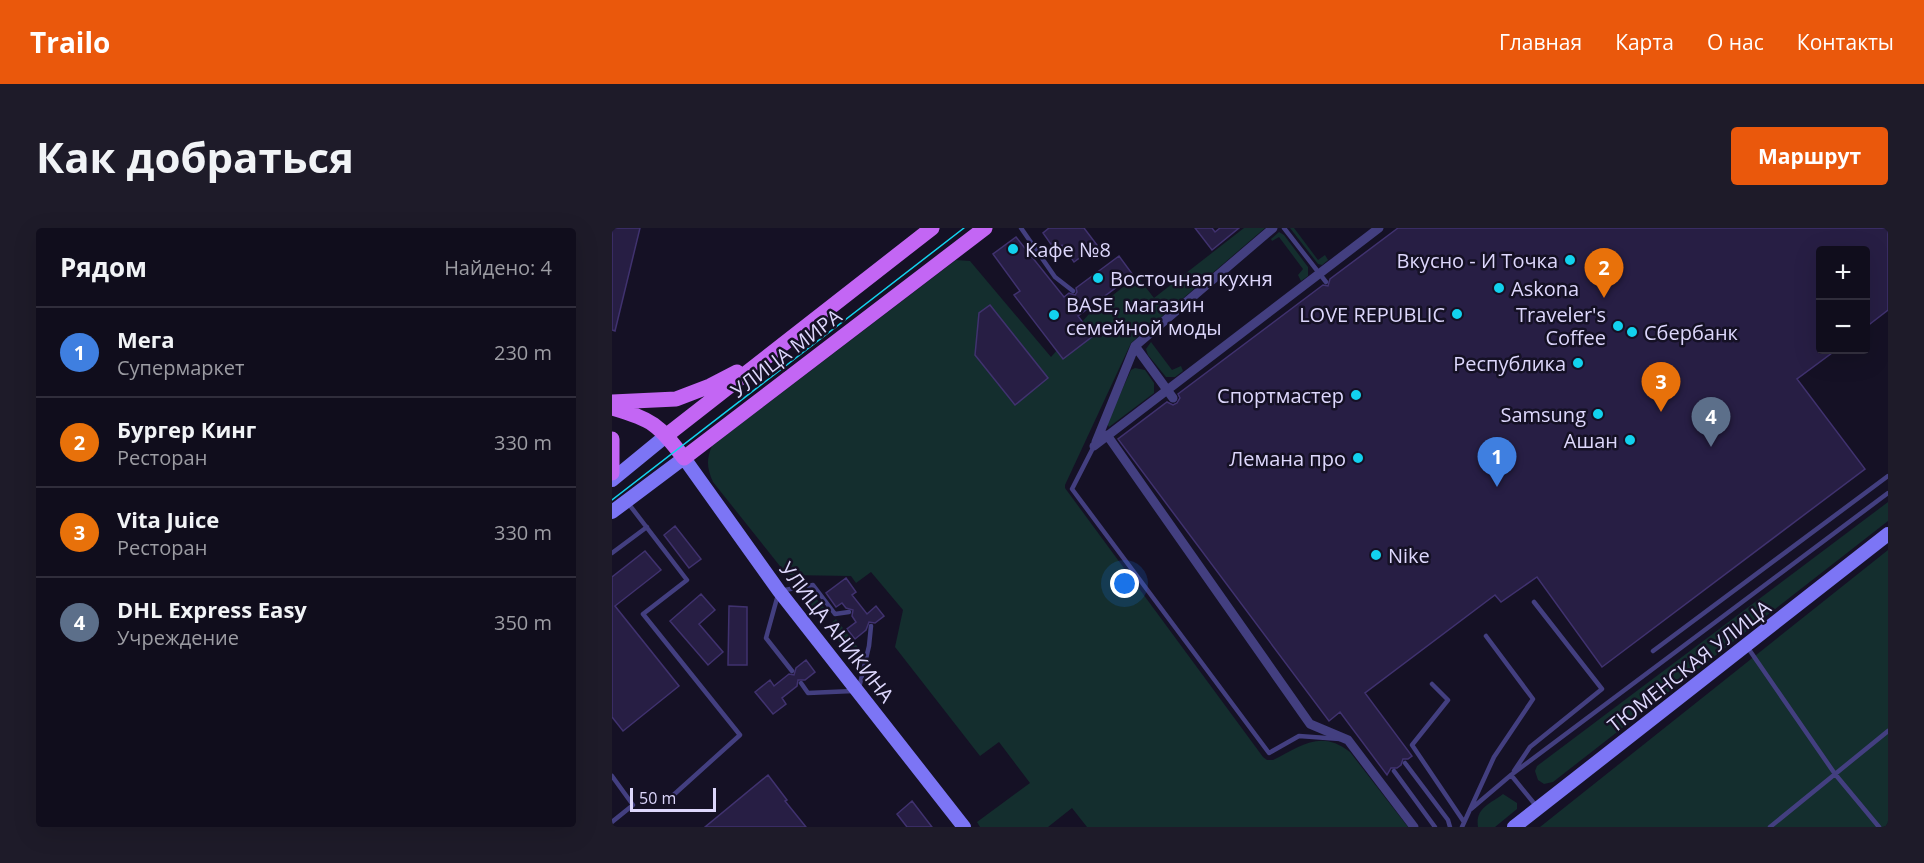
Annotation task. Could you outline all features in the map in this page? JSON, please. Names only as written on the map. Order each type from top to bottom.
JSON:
[{"type":"main road","name":"УЛИЦА МИРА","points":[[667,435],[932,228]]},
{"type":"main road","name":"УЛИЦА МИРА","points":[[684,458],[985,228]]},
{"type":"main road","points":[[612,402],[676,399],[710,386],[769,355]]},
{"type":"main road","points":[[612,408],[652,422],[667,435],[684,458]]},
{"type":"main road","points":[[612,439],[612,473]]},
{"type":"street","points":[[1094,446],[1135,346],[1273,228]]},
{"type":"street","points":[[1094,446],[1170,394],[1378,228]]},
{"type":"street","points":[[1135,346],[1170,394]]},
{"type":"street","name":"УЛИЦА МИРА","points":[[612,480],[667,435]]},
{"type":"street","points":[[1107,435],[1163,508],[1310,724],[1348,740],[1414,827]]},
{"type":"street","name":"УЛИЦА МИРА","points":[[612,512],[684,458]]},
{"type":"street","name":"УЛИЦА АНИКИНА","points":[[684,458],[779,591],[964,827]]},
{"type":"street","name":"ТЮМЕНСКАЯ УЛИЦА","points":[[1514,827],[1888,534]]},
{"type":"lane","points":[[1021,228],[1055,277],[1073,291]]},
{"type":"lane","points":[[1284,228],[1326,282]]},
{"type":"lane","points":[[1094,446],[1072,489],[1269,753],[1299,736],[1348,740]]},
{"type":"lane","points":[[1653,651],[1888,476]]},
{"type":"lane","points":[[1469,811],[1511,775],[1888,493]]},
{"type":"lane","points":[[627,501],[687,580],[643,614],[740,735],[669,799]]},
{"type":"lane","points":[[612,554],[646,527]]},
{"type":"lane","points":[[792,671],[766,638],[779,591],[813,585],[835,614],[849,612]]},
{"type":"lane","points":[[1511,775],[1530,747],[1602,689],[1534,602]]},
{"type":"lane","points":[[801,683],[808,693],[858,691],[869,646],[871,626]]},
{"type":"lane","points":[[1463,825],[1494,757],[1533,699],[1486,636]]},
{"type":"lane","points":[[1746,646],[1835,774],[1879,827]]},
{"type":"lane","points":[[1432,684],[1448,700],[1412,745],[1463,825]]},
{"type":"lane","points":[[1770,827],[1888,731]]},
{"type":"lane","points":[[1405,763],[1448,820],[1450,827]]},
{"type":"lane","points":[[1394,771],[1435,827]]},
{"type":"lane","points":[[1511,775],[1539,809]]},
{"type":"lane","points":[[612,776],[633,805],[612,822]]},
{"type":"green space","points":[[1244,228],[1265,228],[1131,343],[1065,488],[1263,757],[1273,760],[1311,742],[1330,742],[1340,745],[1350,752],[1408,827],[1087,827],[1072,808],[1048,827],[980,827],[977,822],[1030,783],[999,742],[980,756],[895,647],[903,610],[871,572],[856,583],[851,576],[787,575],[713,482],[708,464],[712,446],[956,260],[970,261],[1051,357],[1089,314],[1137,276],[1154,298]]},
{"type":"green space","points":[[1290,228],[1294,228],[1318,260],[1325,255],[1328,260],[1322,265],[1318,264]]},
{"type":"green space","points":[[1279,232],[1284,235],[1308,267],[1308,276],[1301,281],[1298,275],[1303,269],[1279,237],[1272,241],[1271,239]]},
{"type":"green space","points":[[1151,342],[1172,370],[1181,366],[1183,371],[1175,377],[1166,377],[1148,355],[1146,349]]},
{"type":"green space","points":[[1135,368],[1145,370],[1154,383],[1154,393],[1109,427],[1107,423],[1131,370]]},
{"type":"green space","points":[[1888,502],[1888,521],[1553,782],[1544,784],[1538,780],[1535,771],[1537,766]]},
{"type":"green space","points":[[1888,550],[1888,827],[1540,827]]},
{"type":"green space","points":[[807,588],[827,611],[820,616],[800,593]]},
{"type":"green space","points":[[836,619],[860,650],[851,657],[828,626]]},
{"type":"green space","points":[[1503,794],[1517,803],[1517,809],[1495,827],[1478,827],[1481,811]]},
{"type":"building","points":[[612,228],[640,228],[615,331],[612,330]]},
{"type":"building","points":[[1049,228],[1084,228],[1097,245],[1074,262],[1062,245],[1055,250],[1043,233]]},
{"type":"building","points":[[1195,228],[1212,228],[1215,232],[1220,228],[1239,228],[1212,250]]},
{"type":"building","points":[[1398,228],[1888,228],[1888,310],[1870,324],[1870,246],[1816,246],[1816,354],[1831,354],[1797,379],[1865,469],[1602,667],[1537,577],[1501,602],[1495,595],[1365,693],[1412,756],[1403,759],[1397,768],[1391,768],[1387,775],[1340,712],[1329,721],[1118,439],[1167,402],[1173,405],[1177,403],[1180,398],[1178,394],[1323,285],[1328,286],[1330,279]]},
{"type":"building","points":[[1016,237],[1064,297],[1069,293],[1075,295],[1076,288],[1119,256],[1133,275],[1078,316],[1093,336],[1063,359],[1014,295],[1020,291],[993,254]]},
{"type":"building","points":[[990,305],[1048,378],[1015,405],[975,355],[979,313]]},
{"type":"building","points":[[675,526],[701,559],[689,568],[664,535]]},
{"type":"building","points":[[645,551],[661,570],[615,606],[679,686],[623,731],[612,717],[612,577]]},
{"type":"building","points":[[846,578],[856,592],[852,595],[867,614],[876,606],[884,616],[875,623],[869,622],[866,630],[855,639],[847,629],[856,622],[852,616],[853,610],[846,608],[842,603],[836,607],[826,593]]},
{"type":"building","points":[[701,594],[715,610],[699,624],[723,652],[708,665],[670,621]]},
{"type":"building","points":[[729,606],[747,607],[747,665],[728,665]]},
{"type":"building","points":[[806,660],[815,672],[805,680],[798,680],[797,686],[782,698],[786,704],[773,714],[755,692],[770,680],[774,686],[789,674],[794,675],[796,668]]},
{"type":"building","points":[[768,775],[806,827],[705,827]]},
{"type":"building","points":[[912,801],[932,827],[907,827],[897,814]]},
{"type":"tram line","points":[[612,500],[964,228]]},
{"type":"place","name":"Кафе №8","points":[[1013,249]]},
{"type":"place","name":"Вкусно - И Точка","points":[[1570,260]]},
{"type":"place","name":"Восточная кухня","points":[[1098,278]]},
{"type":"place","name":"Askona","points":[[1499,288]]},
{"type":"place","name":"Бургер Кинг","points":[[1604,298]]},
{"type":"place","name":"LOVE REPUBLIC","points":[[1457,314]]},
{"type":"place","name":"BASE, магазин семейной моды","points":[[1054,315]]},
{"type":"place","name":"Traveler's Coffee","points":[[1618,326]]},
{"type":"place","name":"Сбербанк","points":[[1632,332]]},
{"type":"place","name":"Республика","points":[[1578,363]]},
{"type":"place","name":"Спортмастер","points":[[1356,395]]},
{"type":"place","name":"Vita Juice","points":[[1661,412]]},
{"type":"place","name":"Samsung","points":[[1598,414]]},
{"type":"place","name":"Ашан","points":[[1630,440]]},
{"type":"place","name":"DHL Express Easy","points":[[1711,447]]},
{"type":"place","name":"Лемана про","points":[[1358,458]]},
{"type":"place","name":"Мега","points":[[1497,487]]},
{"type":"place","name":"Nike","points":[[1376,555]]}]
